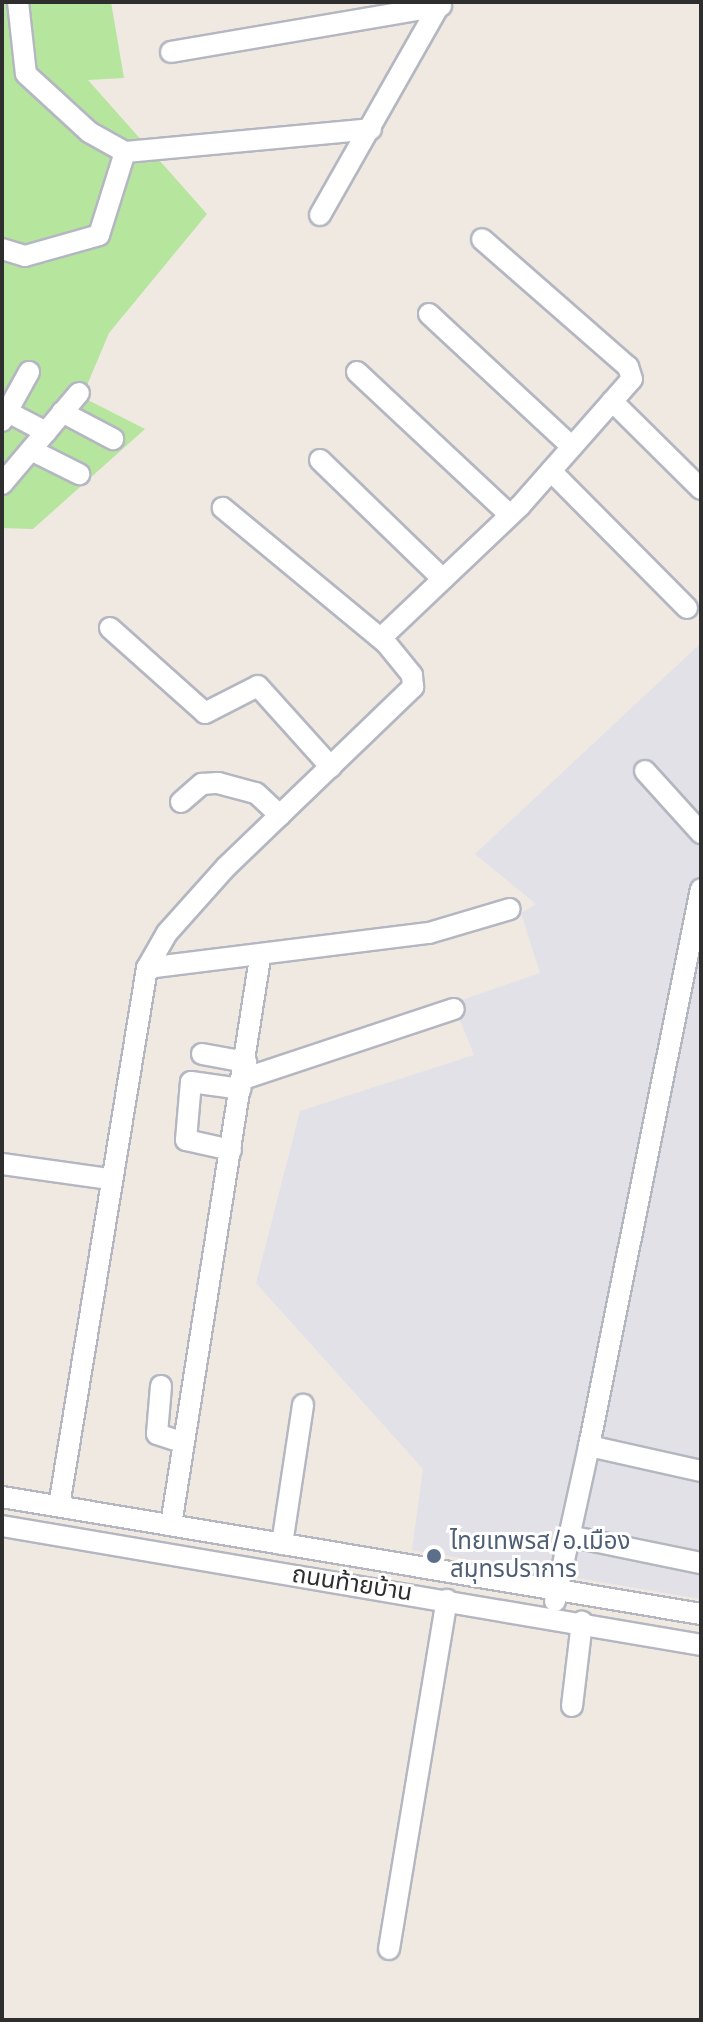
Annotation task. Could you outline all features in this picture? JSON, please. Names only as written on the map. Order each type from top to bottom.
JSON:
[{"type":"street","points":[[18,2],[26,74],[89,132],[125,152],[371,129]]},
{"type":"street","points":[[171,52],[441,4]]},
{"type":"street","points":[[320,215],[441,4]]},
{"type":"street","points":[[2,249],[25,256],[99,235],[125,152]]},
{"type":"street","points":[[381,638],[510,515],[632,379],[628,367],[482,239]]},
{"type":"street","points":[[429,314],[572,447]]},
{"type":"street","points":[[29,372],[4,414],[46,432]]},
{"type":"street","points":[[357,372],[510,515]]},
{"type":"street","points":[[2,484],[10,463],[31,450],[79,393]]},
{"type":"street","points":[[612,401],[701,489]]},
{"type":"street","points":[[62,412],[113,439]]},
{"type":"street","points":[[31,450],[79,474]]},
{"type":"street","points":[[320,460],[443,579]]},
{"type":"street","points":[[551,471],[687,608]]},
{"type":"street","points":[[59,1506],[109,1179],[147,968],[167,933],[280,815],[410,695],[412,675],[381,638],[223,508]]},
{"type":"street","points":[[110,628],[205,713],[258,686],[331,767]]},
{"type":"street","points":[[645,771],[701,833]]},
{"type":"street","points":[[181,802],[202,784],[218,783],[256,793],[280,815]]},
{"type":"street","points":[[553,1617],[701,889]]},
{"type":"street","points":[[147,968],[260,958],[429,933],[510,909]]},
{"type":"street","points":[[171,1525],[260,958]]},
{"type":"street","points":[[231,1150],[186,1140],[191,1082],[243,1077],[454,1009]]},
{"type":"street","points":[[202,1054],[243,1077]]},
{"type":"street","points":[[2,1164],[109,1179]]},
{"type":"street","points":[[161,1386],[157,1434],[184,1443]]},
{"type":"street","points":[[282,1544],[303,1405]]},
{"type":"street","points":[[589,1446],[701,1471]]},
{"type":"street","name":"ถนนท้ายบ้าน","points":[[2,1497],[701,1614]]},
{"type":"street","name":"ถนนท้ายบ้าน","points":[[2,1526],[553,1617],[701,1645]]},
{"type":"street","points":[[569,1536],[701,1563]]},
{"type":"street","points":[[389,1949],[447,1600]]},
{"type":"street","points":[[572,1706],[582,1622]]},
{"type":"shaded area","points":[[701,643],[701,1599],[412,1550],[423,1469],[256,1283],[300,1111],[474,1055],[453,1003],[540,973],[521,913],[536,904],[475,854]]},
{"type":"green space","points":[[2,2],[111,2],[124,78],[88,80],[207,214],[109,333],[82,397],[145,429],[33,529],[2,528]]},
{"type":"place","name":"ไทยเทพรส/อ.เมือง สมุทรปราการ","points":[[434,1556]]}]
